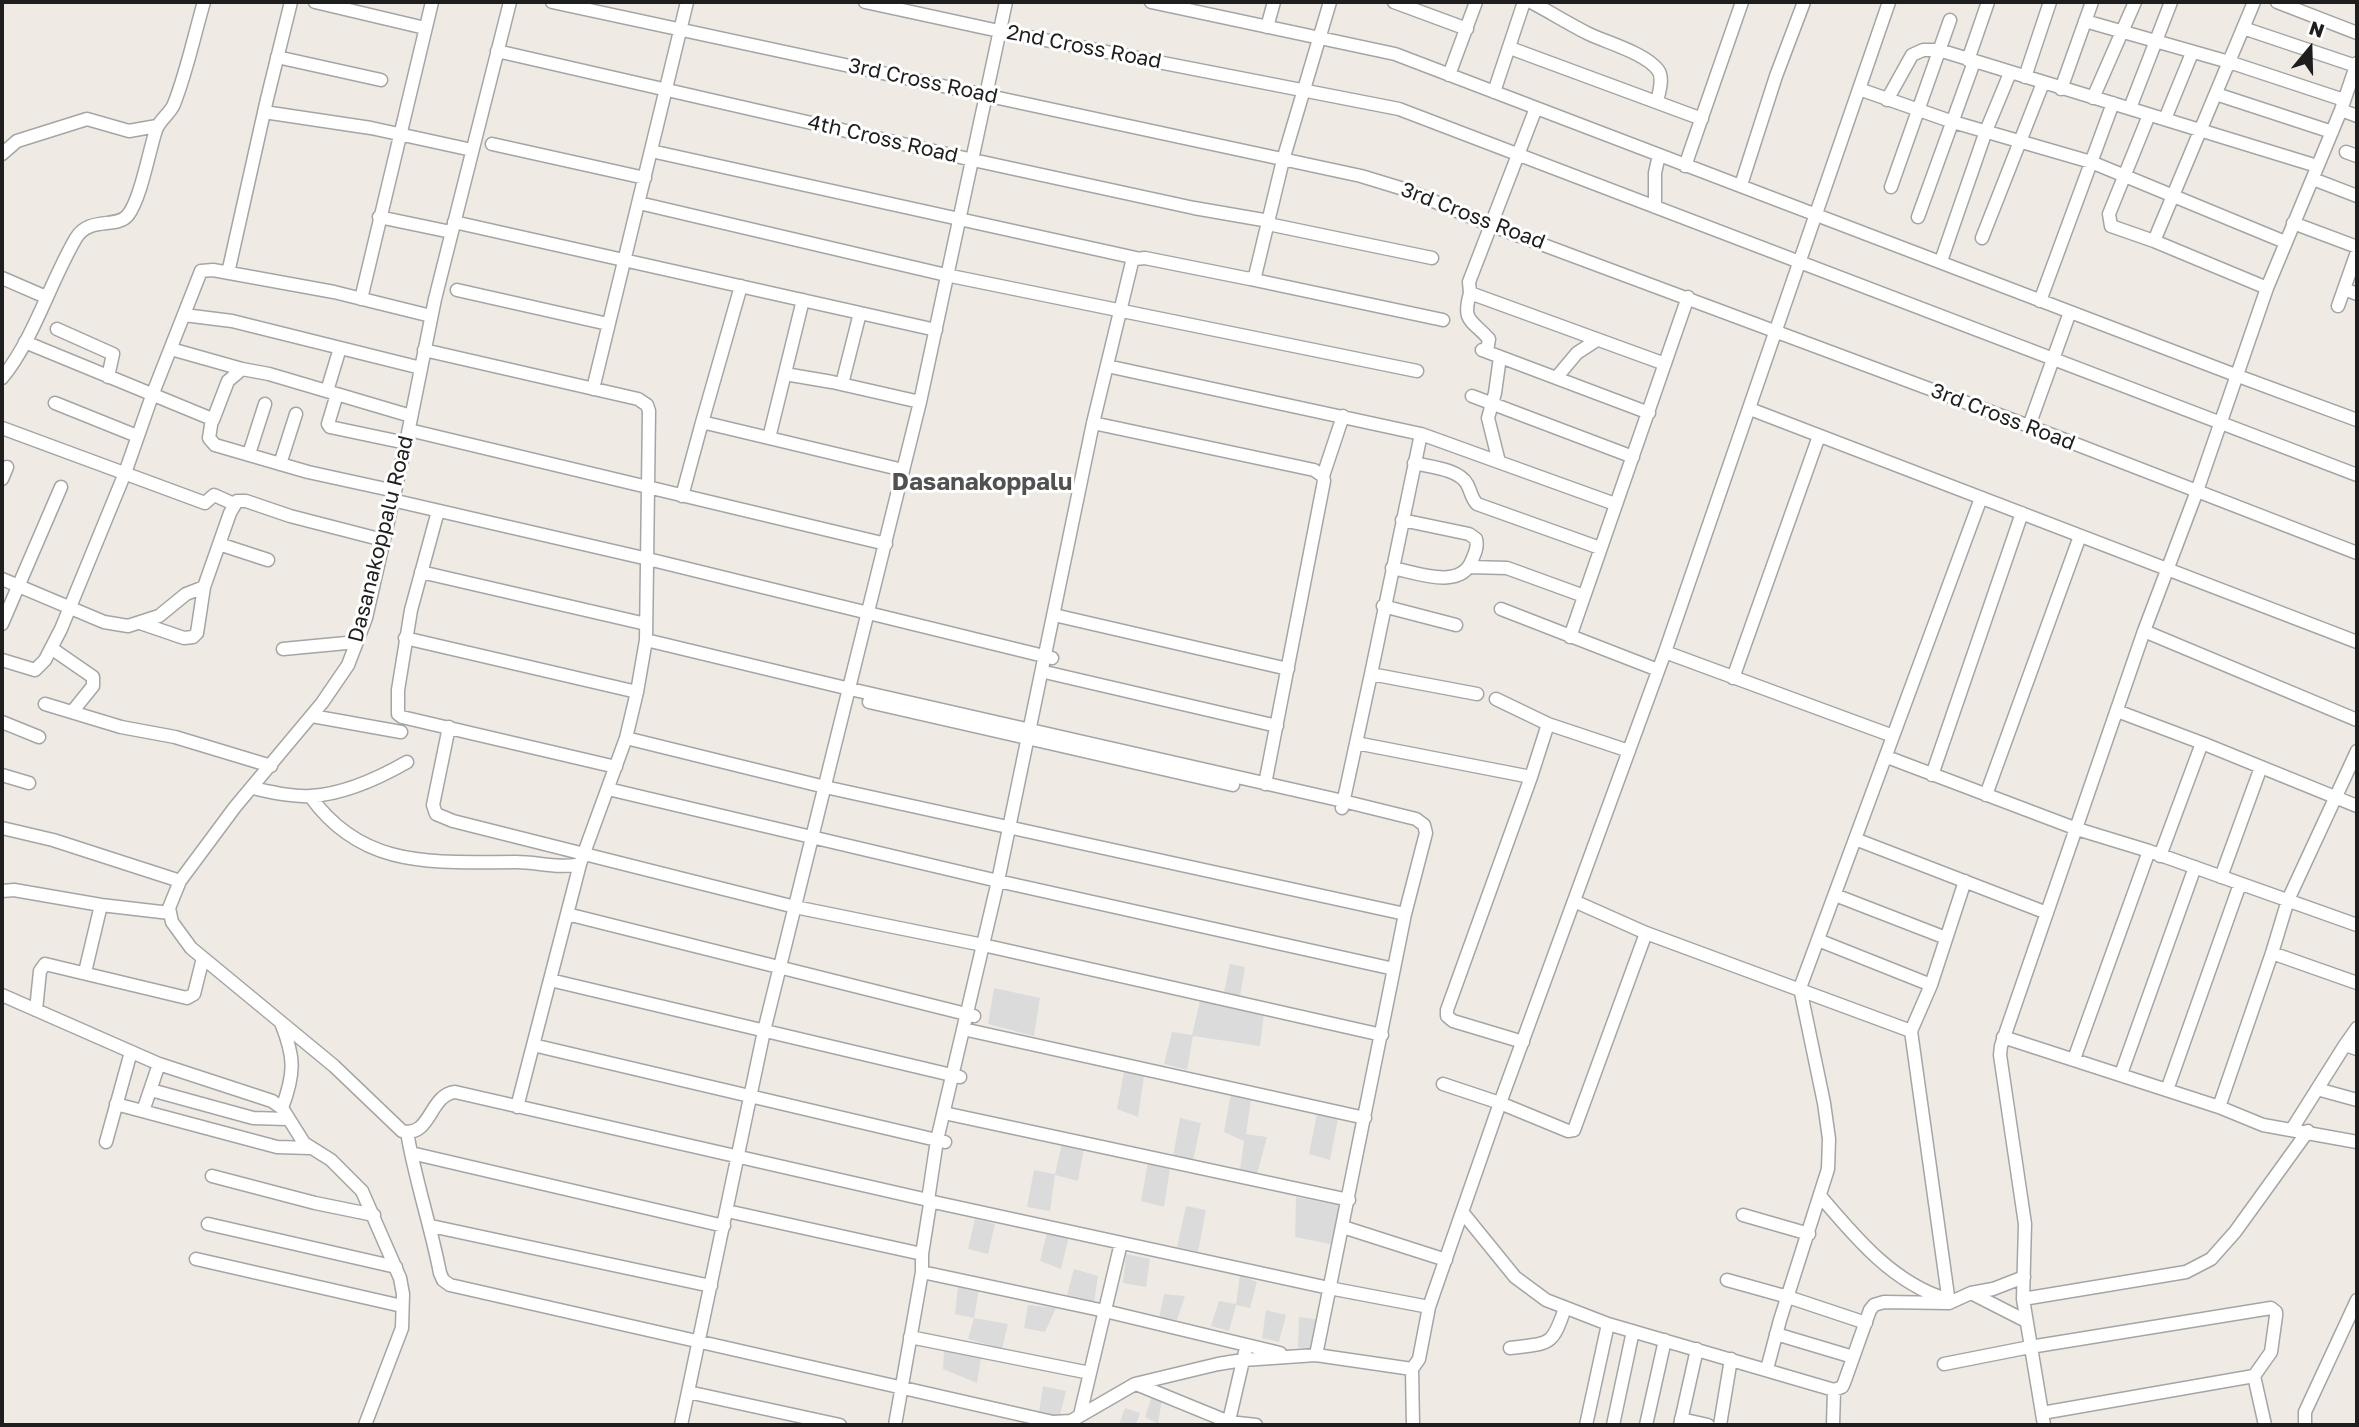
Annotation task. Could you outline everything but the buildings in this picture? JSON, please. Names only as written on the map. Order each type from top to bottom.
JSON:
[{"type":"street","points":[[2,378],[25,342],[81,231],[92,225],[122,219],[128,215],[157,126],[173,107],[204,2]]},
{"type":"street","points":[[228,273],[291,2]]},
{"type":"street","points":[[315,2],[425,28]]},
{"type":"street","points":[[360,299],[432,2]]},
{"type":"street","name":"Dasanakoppalu Road","points":[[170,913],[173,894],[180,881],[312,716],[348,664],[366,618],[431,316],[510,2]]},
{"type":"street","name":"3rd Cross Road","points":[[552,2],[1361,176],[1407,190],[1490,225],[2029,426],[2357,553]]},
{"type":"street","points":[[593,388],[687,2]]},
{"type":"street","name":"2nd Cross Road","points":[[865,2],[999,31],[1399,109],[2357,475]]},
{"type":"street","points":[[681,1425],[764,1031],[920,402],[1006,2]]},
{"type":"street","points":[[1151,2],[1183,5],[1267,27],[1395,54],[2357,420]]},
{"type":"street","points":[[1267,27],[1274,2]]},
{"type":"street","points":[[1250,279],[1255,276],[1283,160],[1330,2]]},
{"type":"street","points":[[1394,2],[1467,29]]},
{"type":"street","points":[[1449,75],[1476,2]]},
{"type":"street","points":[[1494,92],[1524,2]]},
{"type":"street","points":[[1531,2],[1589,34],[1645,59],[1657,69],[1661,84],[1657,102]]},
{"type":"street","points":[[1685,166],[1742,2]]},
{"type":"street","points":[[1741,185],[1776,76],[1804,2]]},
{"type":"street","points":[[1413,1425],[1412,1369],[1419,1359],[1429,1307],[1500,1103],[1665,652],[1889,2]]},
{"type":"street","points":[[1918,216],[1952,122],[1988,2]]},
{"type":"street","points":[[2025,78],[2050,2]]},
{"type":"street","points":[[2061,89],[2092,2]]},
{"type":"street","points":[[2094,98],[2134,2]]},
{"type":"street","points":[[2130,108],[2171,2]]},
{"type":"street","points":[[2154,241],[2254,2]]},
{"type":"street","points":[[2277,2],[2357,33]]},
{"type":"street","points":[[1891,187],[1950,20]]},
{"type":"street","points":[[2085,21],[2229,62],[2342,105],[2357,116]]},
{"type":"street","points":[[1944,1364],[2030,1347],[2272,1308],[2276,1316],[2271,1352],[2254,1376],[2043,1419],[2030,1347],[2022,1299],[2025,1224],[2000,1055],[2003,1037],[2144,631],[2197,491],[2267,288],[2332,132],[2356,64],[2244,28]]},
{"type":"street","points":[[1510,48],[1702,119]]},
{"type":"street","points":[[1887,100],[1912,55],[1923,50],[1939,50],[2061,89],[2201,129],[2315,173],[2357,196]]},
{"type":"street","name":"4th Cross Road","points":[[497,51],[973,160],[1432,258]]},
{"type":"street","points":[[2165,119],[2192,53]]},
{"type":"street","points":[[277,58],[381,80]]},
{"type":"street","points":[[1941,261],[1986,131],[2010,73]]},
{"type":"street","points":[[1982,238],[2043,83]]},
{"type":"street","points":[[1859,89],[1952,122],[2091,162],[2172,198],[2285,242]]},
{"type":"street","points":[[2216,94],[2332,132]]},
{"type":"street","points":[[2040,301],[2113,103]]},
{"type":"street","points":[[1536,108],[1469,282],[1470,293],[1465,310],[1489,339],[1484,351],[1649,413]]},
{"type":"street","points":[[264,112],[399,134],[472,150]]},
{"type":"street","points":[[2149,115],[2109,214],[2109,223],[2116,229],[2154,241],[2267,288]]},
{"type":"street","points":[[2,154],[17,141],[87,119],[129,131],[157,126]]},
{"type":"street","points":[[492,144],[645,178]]},
{"type":"street","points":[[651,152],[1136,259],[1145,258],[1443,320]]},
{"type":"street","points":[[1655,207],[1655,173],[1659,155]]},
{"type":"street","points":[[639,203],[946,275],[1417,371]]},
{"type":"street","points":[[379,217],[452,227],[624,259],[936,330]]},
{"type":"street","points":[[2293,223],[2357,247]]},
{"type":"street","points":[[2338,306],[2357,252]]},
{"type":"street","points":[[895,1425],[922,1272],[929,1182],[948,1114],[987,946],[1097,424],[1124,313],[1132,262],[1136,259]]},
{"type":"street","points":[[2,660],[35,670],[42,665],[51,648],[125,473],[201,271],[213,270],[431,316]]},
{"type":"street","points":[[2,278],[46,297]]},
{"type":"street","points":[[682,496],[741,286]]},
{"type":"street","points":[[2344,289],[2357,294]]},
{"type":"street","points":[[457,290],[608,324]]},
{"type":"street","points":[[1470,293],[1665,363]]},
{"type":"street","points":[[1570,637],[1688,297]]},
{"type":"street","points":[[769,438],[803,300]]},
{"type":"street","points":[[2029,426],[2070,312]]},
{"type":"street","points":[[842,384],[860,313]]},
{"type":"street","points":[[184,315],[232,321],[421,368]]},
{"type":"street","points":[[57,329],[113,354],[108,377]]},
{"type":"street","points":[[1556,378],[1577,353],[1597,340]]},
{"type":"street","points":[[25,342],[213,420]]},
{"type":"street","points":[[340,348],[332,392],[328,424],[330,427],[407,437],[682,496],[886,544]]},
{"type":"street","points":[[171,349],[242,369],[269,373],[411,416]]},
{"type":"street","points":[[425,350],[638,399],[647,405],[646,644],[626,738],[582,859],[517,1107]]},
{"type":"street","points":[[1499,462],[1488,418],[1500,356]]},
{"type":"street","points":[[1111,367],[1420,434],[1615,504]]},
{"type":"street","points":[[242,369],[228,381],[213,420],[209,438],[212,443],[438,511],[648,559],[1049,657]]},
{"type":"street","points":[[785,374],[920,402]]},
{"type":"street","points":[[1472,396],[1633,457]]},
{"type":"street","points":[[55,403],[138,436]]},
{"type":"street","points":[[249,454],[265,404]]},
{"type":"street","points":[[1750,409],[2357,642]]},
{"type":"street","points":[[280,464],[296,414]]},
{"type":"street","points":[[1265,784],[1323,476],[1343,416]]},
{"type":"street","points":[[701,426],[711,423],[903,470]]},
{"type":"street","points":[[1097,424],[1314,470],[1323,476]]},
{"type":"street","points":[[2,428],[205,503],[214,495],[234,504]]},
{"type":"street","points":[[1342,805],[1420,434]]},
{"type":"street","points":[[1732,678],[1819,436]]},
{"type":"street","points":[[1414,463],[1457,474],[1467,484],[1478,504],[1600,548]]},
{"type":"street","points":[[3,620],[61,487]]},
{"type":"street","points":[[1767,1369],[1828,1169],[1829,1139],[1824,1103],[1800,988],[1981,498]]},
{"type":"street","points":[[140,622],[184,638],[193,637],[197,633],[204,587],[237,501],[246,501],[290,516],[383,540]]},
{"type":"street","points":[[438,511],[405,638],[397,697],[398,714],[616,767]]},
{"type":"street","points":[[1932,775],[2022,513]]},
{"type":"street","points":[[1392,568],[1447,578],[1458,576],[1470,567],[1477,543],[1473,536],[1402,520]]},
{"type":"street","points":[[1986,795],[2080,536]]},
{"type":"street","points":[[219,544],[268,560]]},
{"type":"street","points":[[1470,567],[1507,568],[1584,596]]},
{"type":"street","points":[[421,572],[646,624]]},
{"type":"street","points":[[2,579],[104,622],[128,626],[159,616],[186,594],[204,587]]},
{"type":"street","points":[[1383,606],[1456,625]]},
{"type":"street","points":[[1501,609],[1658,670]]},
{"type":"street","points":[[1058,616],[1288,668]]},
{"type":"street","points":[[2144,631],[2357,720]]},
{"type":"street","points":[[405,638],[637,692]]},
{"type":"street","points":[[283,649],[357,642]]},
{"type":"street","points":[[646,644],[1033,736],[1342,805]]},
{"type":"street","points":[[51,648],[93,677],[93,686],[72,712]]},
{"type":"street","points":[[1665,652],[1893,736]]},
{"type":"street","points":[[1033,736],[1049,673],[1049,657]]},
{"type":"street","points":[[1049,673],[1277,726]]},
{"type":"street","points":[[1371,674],[1477,694]]},
{"type":"street","points":[[1496,699],[1548,724],[1629,751]]},
{"type":"street","points":[[45,704],[121,727],[175,737],[271,766]]},
{"type":"street","points":[[2117,711],[2357,806]]},
{"type":"street","points":[[312,716],[401,732]]},
{"type":"street","points":[[2,722],[40,737]]},
{"type":"street","points":[[1523,1042],[1453,1021],[1447,1016],[1447,1010],[1548,724]]},
{"type":"street","points":[[449,727],[433,804],[436,814],[453,821],[582,859],[1382,1035]]},
{"type":"street","points":[[1033,736],[1265,784],[1416,828],[1424,825],[1426,833],[1405,914],[1316,1355]]},
{"type":"street","points":[[626,738],[825,787],[1405,914]]},
{"type":"street","points":[[1356,743],[1531,777]]},
{"type":"street","points":[[2074,1059],[2154,853],[2202,743]]},
{"type":"street","points":[[2219,1107],[2288,900],[2357,751]]},
{"type":"street","points":[[1887,757],[2077,829],[2356,921]]},
{"type":"street","points":[[252,788],[288,795],[332,793],[385,775],[407,762]]},
{"type":"street","points":[[2221,877],[2261,767]]},
{"type":"street","points":[[2,775],[29,783]]},
{"type":"street","points":[[608,789],[1001,882],[1394,969]]},
{"type":"street","points":[[310,796],[325,817],[343,832],[369,847],[393,856],[430,861],[526,862],[567,867],[582,859]]},
{"type":"street","points":[[2,828],[53,840],[180,881]]},
{"type":"street","points":[[1856,839],[2047,913]]},
{"type":"street","points":[[2122,1074],[2195,867]]},
{"type":"street","points":[[1949,1301],[1911,1031],[1931,985],[1965,881]]},
{"type":"street","points":[[2167,1090],[2240,884]]},
{"type":"street","points":[[2,891],[14,890],[101,905],[170,913],[172,922],[191,948],[268,1013],[280,1020],[334,1066],[397,1127],[407,1132],[419,1129],[442,1096],[447,1093],[462,1093],[737,1157],[929,1197],[1121,1243],[1429,1307]]},
{"type":"street","points":[[1835,895],[1946,938]]},
{"type":"street","points":[[1574,901],[1646,933],[1911,1031]]},
{"type":"street","points":[[85,972],[101,905]]},
{"type":"street","points":[[567,914],[970,1015]]},
{"type":"street","points":[[1443,1084],[1574,1130],[1646,933]]},
{"type":"street","points":[[1818,940],[1931,985]]},
{"type":"street","points":[[2272,953],[2357,984]]},
{"type":"street","points":[[36,1010],[42,967],[50,964],[187,998],[194,994],[203,958]]},
{"type":"street","points":[[550,979],[956,1076]]},
{"type":"street","points":[[2,995],[159,1064],[266,1098],[285,1113],[310,1148],[331,1160],[353,1180],[374,1215],[396,1267],[402,1306],[402,1328],[365,1425]]},
{"type":"street","points":[[280,1020],[291,1049],[293,1065],[285,1113]]},
{"type":"street","points":[[2292,1129],[2317,1089],[2351,1047],[2357,1028]]},
{"type":"street","points":[[967,1030],[1365,1118]]},
{"type":"street","points":[[2003,1037],[2122,1074],[2263,1125],[2308,1131],[2357,1142]]},
{"type":"street","points":[[533,1045],[941,1141]]},
{"type":"street","points":[[106,1142],[131,1052]]},
{"type":"street","points":[[143,1111],[159,1064]]},
{"type":"street","points":[[2317,1089],[2357,1100]]},
{"type":"street","points":[[150,1090],[253,1118],[285,1113]]},
{"type":"street","points":[[116,1104],[277,1147],[310,1148]]},
{"type":"street","points":[[948,1114],[1349,1200]]},
{"type":"street","points":[[2022,1299],[2186,1272],[2211,1259],[2235,1232],[2308,1131]]},
{"type":"street","points":[[407,1132],[440,1273],[443,1280],[450,1285],[1065,1424],[1135,1384],[1243,1360],[1316,1355],[1412,1369]]},
{"type":"street","points":[[411,1153],[724,1226]]},
{"type":"street","points":[[212,1177],[374,1215]]},
{"type":"street","points":[[1821,1197],[1851,1232],[1907,1282],[1928,1294],[1949,1301]]},
{"type":"street","points":[[727,1211],[922,1254]]},
{"type":"street","points":[[1463,1213],[1515,1277],[1530,1290],[1566,1308],[1608,1324],[1834,1390]]},
{"type":"street","points":[[1743,1215],[1809,1234]]},
{"type":"street","points":[[208,1224],[396,1267]]},
{"type":"street","points":[[431,1226],[710,1286]]},
{"type":"street","points":[[1343,1227],[1446,1260]]},
{"type":"street","points":[[1080,1415],[1121,1243]]},
{"type":"street","points":[[196,1259],[402,1306]]},
{"type":"street","points":[[922,1272],[1105,1311],[1292,1357]]},
{"type":"street","points":[[1834,1390],[1844,1383],[1874,1305],[1884,1301],[1949,1301],[2024,1277]]},
{"type":"street","points":[[1727,1280],[1866,1323]]},
{"type":"street","points":[[1971,1293],[2026,1321]]},
{"type":"street","points":[[2305,1425],[2305,1412],[2357,1300]]},
{"type":"street","points":[[1510,1348],[1550,1340],[1558,1331],[1566,1308]]},
{"type":"street","points":[[1586,1425],[1608,1324]]},
{"type":"street","points":[[1613,1425],[1633,1331]]},
{"type":"street","points":[[1776,1335],[1853,1357]]},
{"type":"street","points":[[911,1337],[1090,1373]]},
{"type":"street","points":[[1646,1425],[1665,1340]]},
{"type":"street","points":[[1228,1424],[1246,1345]]},
{"type":"street","points":[[1697,1349],[1680,1422],[1708,1425]]},
{"type":"street","points":[[1720,1425],[1731,1359]]},
{"type":"street","points":[[2254,1376],[2264,1425]]},
{"type":"street","points":[[1135,1384],[1228,1424],[1256,1425]]},
{"type":"street","points":[[1833,1425],[1834,1390]]},
{"type":"street","points":[[688,1392],[840,1425]]},
{"type":"shaded area","points":[[1230,964],[1245,967],[1240,996],[1224,992]]},
{"type":"shaded area","points":[[994,988],[1040,998],[1034,1036],[988,1024]]},
{"type":"shaded area","points":[[1200,1001],[1264,1014],[1260,1046],[1193,1036],[1187,1070],[1164,1064],[1172,1032],[1192,1035]]},
{"type":"shaded area","points":[[1124,1072],[1144,1076],[1138,1117],[1117,1109]]},
{"type":"shaded area","points":[[1231,1093],[1252,1093],[1246,1134],[1267,1137],[1257,1174],[1240,1170],[1244,1141],[1224,1132]]},
{"type":"shaded area","points":[[1317,1114],[1338,1118],[1330,1160],[1309,1154]]},
{"type":"shaded area","points":[[1180,1118],[1201,1123],[1193,1161],[1173,1156]]},
{"type":"shaded area","points":[[1062,1143],[1084,1148],[1078,1181],[1055,1175],[1050,1211],[1027,1207],[1034,1170],[1055,1174]]},
{"type":"shaded area","points":[[1148,1162],[1171,1162],[1164,1207],[1141,1201]]},
{"type":"shaded area","points":[[1296,1197],[1342,1206],[1335,1245],[1295,1237]]},
{"type":"shaded area","points":[[1186,1206],[1206,1210],[1198,1252],[1177,1247]]},
{"type":"shaded area","points":[[975,1219],[995,1224],[988,1254],[968,1249]]},
{"type":"shaded area","points":[[1047,1232],[1069,1237],[1061,1269],[1040,1261]]},
{"type":"shaded area","points":[[1126,1254],[1150,1259],[1146,1287],[1123,1283]]},
{"type":"shaded area","points":[[1074,1269],[1098,1276],[1094,1303],[1067,1295]]},
{"type":"shaded area","points":[[1240,1275],[1257,1282],[1250,1308],[1236,1305],[1229,1331],[1211,1326],[1219,1301],[1236,1304]]},
{"type":"shaded area","points":[[958,1286],[979,1290],[974,1318],[955,1314]]},
{"type":"shaded area","points":[[1164,1294],[1185,1296],[1177,1320],[1159,1318]]},
{"type":"shaded area","points":[[1028,1305],[1056,1308],[1045,1332],[1024,1328]]},
{"type":"shaded area","points":[[1266,1310],[1286,1315],[1279,1342],[1262,1338]]},
{"type":"shaded area","points":[[1299,1317],[1323,1320],[1317,1351],[1298,1347]]},
{"type":"shaded area","points":[[974,1318],[1008,1324],[1002,1349],[968,1339]]},
{"type":"shaded area","points":[[944,1350],[981,1358],[977,1383],[943,1369]]},
{"type":"shaded area","points":[[1043,1386],[1066,1391],[1058,1423],[1038,1419]]},
{"type":"shaded area","points":[[1152,1396],[1162,1399],[1158,1424],[1145,1417]]},
{"type":"shaded area","points":[[1125,1408],[1140,1413],[1136,1425],[1119,1425]]},
{"type":"district","name":"Dasanakoppalu","points":[[982,482]]}]
